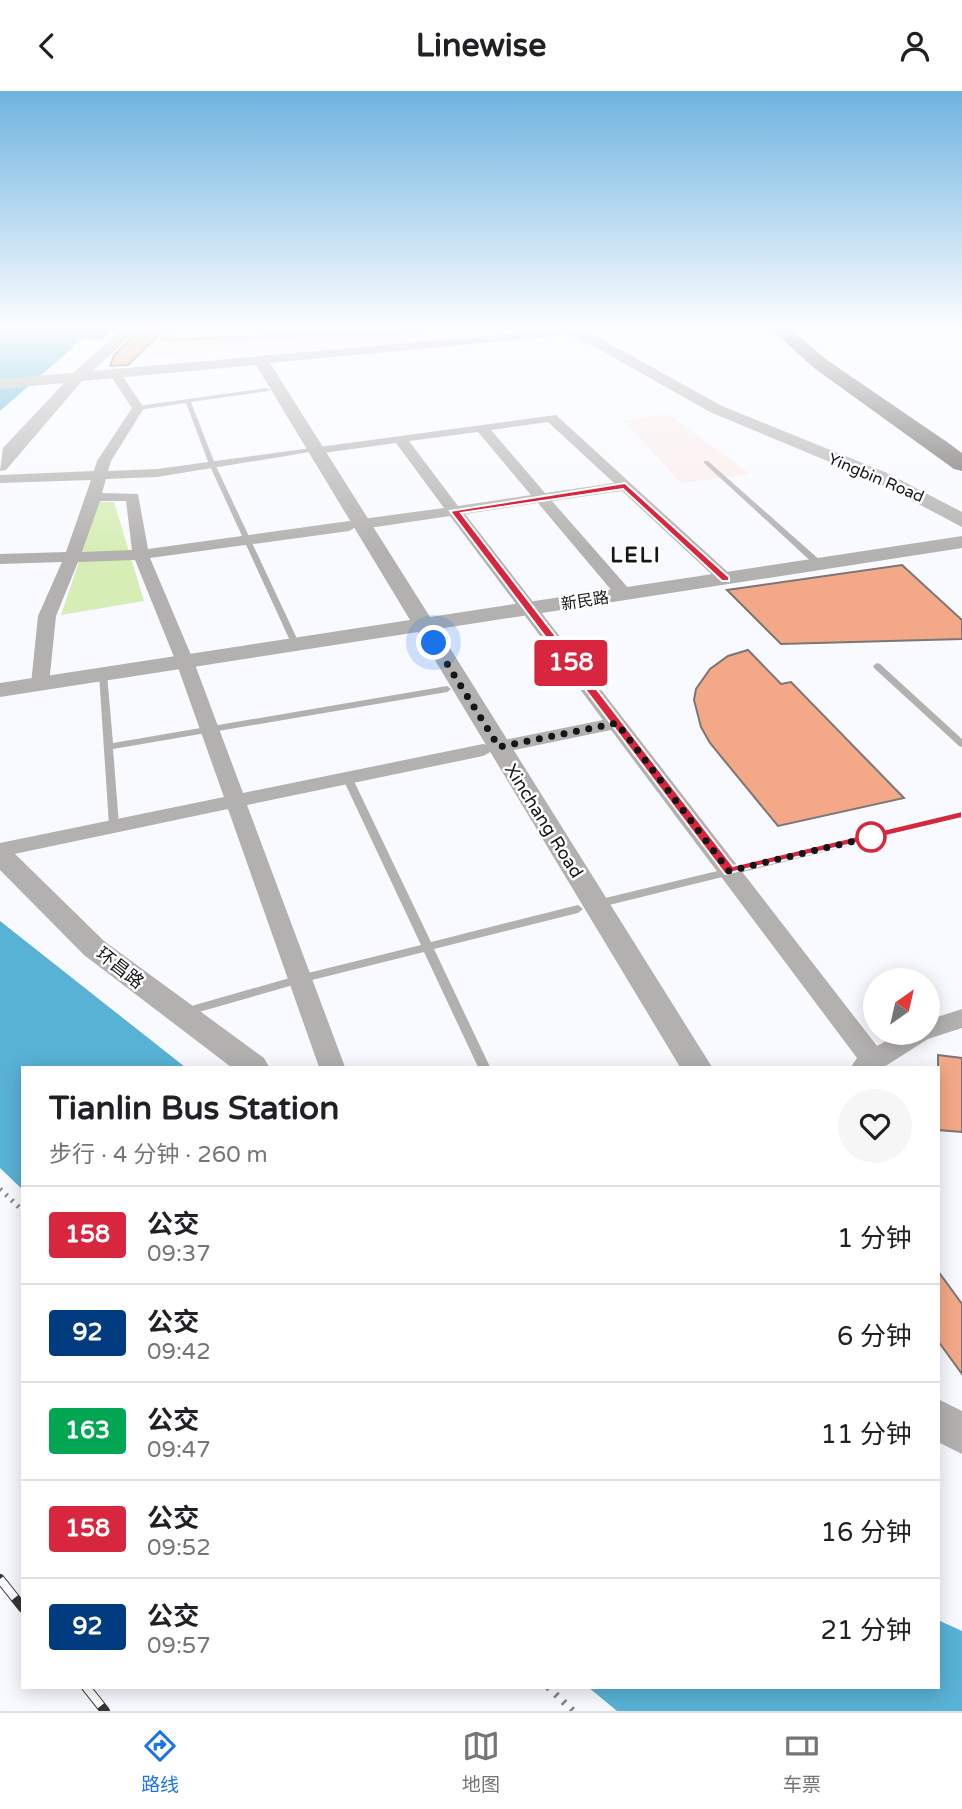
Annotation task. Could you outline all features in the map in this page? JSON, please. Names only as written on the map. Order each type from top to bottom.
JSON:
[{"type":"highway","points":[[881,404],[929,436],[962,464]]},
{"type":"street","points":[[0,466],[9,452],[53,404]]},
{"type":"street","points":[[40,684],[47,616],[73,556],[104,461],[138,408],[135,404]]},
{"type":"street","name":"Xinchang Road","points":[[277,404],[310,451]]},
{"type":"street","name":"Xinchang Road","points":[[281,404],[587,907],[672,1066]]},
{"type":"street","name":"Yingbin Road","points":[[708,404],[879,476],[947,509],[962,521]]},
{"type":"street","points":[[0,479],[157,473],[399,437],[551,418],[726,579]]},
{"type":"street","points":[[481,427],[539,498],[624,594]]},
{"type":"street","points":[[399,437],[729,871],[868,1064],[899,1045]]},
{"type":"street","points":[[0,559],[141,555],[625,486]]},
{"type":"street","points":[[93,497],[133,497],[141,555],[185,661],[332,1066]]},
{"type":"street","name":"新民路","points":[[0,690],[962,543]]},
{"type":"street","name":"Xinchang Road","points":[[417,626],[447,689],[491,748]]},
{"type":"street","points":[[0,852],[114,825],[617,723]]},
{"type":"street","name":"环昌路","points":[[0,852],[94,948],[252,1066]]},
{"type":"street","name":"Xinchang Road","points":[[587,907],[695,1066]]},
{"type":"street","points":[[940,1026],[962,1018]]},
{"type":"street","points":[[940,1420],[962,1434]]},
{"type":"lane","points":[[138,408],[169,404]]},
{"type":"lane","points":[[189,404],[212,464],[296,645]]},
{"type":"lane","points":[[706,462],[819,564]]},
{"type":"lane","points":[[877,666],[962,744]]},
{"type":"lane","points":[[103,674],[114,825]]},
{"type":"lane","points":[[108,747],[447,689]]},
{"type":"lane","points":[[347,777],[484,1066]]},
{"type":"lane","points":[[179,1014],[300,979],[962,815]]},
{"type":"path","points":[[0,1189],[21,1209]]},
{"type":"path","points":[[550,1689],[573,1711]]},
{"type":"shaded area","points":[[668,414],[750,474],[681,483],[624,421]]},
{"type":"green space","points":[[99,502],[114,502],[144,601],[61,615]]},
{"type":"water","points":[[0,404],[9,404],[0,411]]},
{"type":"water","points":[[0,921],[184,1066],[21,1066],[21,1188],[0,1168]]},
{"type":"water","points":[[940,1621],[962,1631],[962,1711],[617,1711],[590,1689],[940,1689]]},
{"type":"building","points":[[902,565],[962,620],[962,639],[781,644],[727,590]]},
{"type":"building","points":[[748,650],[781,684],[791,682],[904,798],[778,826],[710,743],[701,727],[694,700],[696,689],[710,669],[728,656]]},
{"type":"building","points":[[938,1055],[962,1058],[962,1132],[940,1130]]},
{"type":"building","points":[[940,1274],[962,1304],[962,1374],[940,1344]]},
{"type":"railway","points":[[0,1579],[21,1605]]},
{"type":"railway","points":[[88,1689],[105,1711]]},
{"type":"bus line","name":"158","points":[[726,579],[625,486],[455,511],[729,871],[962,815]]},
{"type":"district","name":"LELI","points":[[636,555]]},
{"type":"route","points":[[434,643],[499,747],[617,723],[729,871],[871,837]]}]
